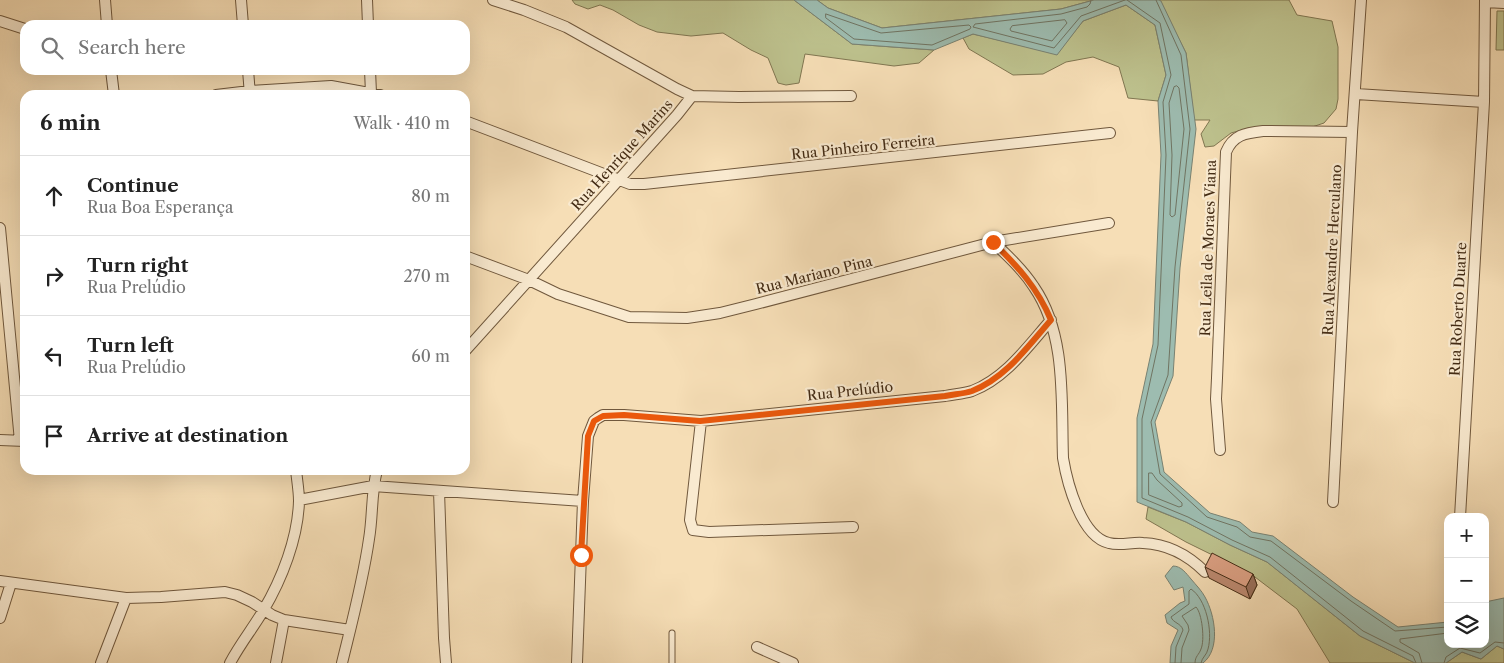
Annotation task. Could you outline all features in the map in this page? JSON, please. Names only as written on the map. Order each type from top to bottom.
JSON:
[{"type":"street","points":[[105,0],[107,20]]},
{"type":"street","points":[[240,0],[242,20]]},
{"type":"street","points":[[367,0],[368,20]]},
{"type":"street","points":[[494,0],[566,27],[676,89],[692,96]]},
{"type":"street","name":"Rua Alexandre Herculano","points":[[1333,502],[1352,132],[1361,0]]},
{"type":"street","points":[[1485,1],[1504,3]]},
{"type":"street","name":"Rua Roberto Duarte","points":[[1460,513],[1484,102],[1485,1]]},
{"type":"street","points":[[0,21],[20,27]]},
{"type":"street","points":[[112,75],[113,90]]},
{"type":"street","points":[[248,75],[250,90]]},
{"type":"street","points":[[371,75],[375,90]]},
{"type":"street","points":[[285,90],[331,86],[354,90]]},
{"type":"street","points":[[1356,94],[1484,102]]},
{"type":"street","name":"Rua Henrique Marins","points":[[470,345],[692,96],[851,96]]},
{"type":"street","name":"Rua Pinheiro Ferreira","points":[[470,123],[630,184],[1110,133]]},
{"type":"street","name":"Rua Leila de Moraes Viana","points":[[1220,450],[1216,399],[1226,152],[1234,139],[1249,133],[1263,131],[1352,132]]},
{"type":"street","name":"Rua Mariano Pina","points":[[470,258],[566,296],[629,317],[687,318],[720,313],[870,276],[993,242],[1109,223]]},
{"type":"street","points":[[0,228],[20,422]]},
{"type":"street","points":[[993,242],[1034,286],[1051,320],[1057,342],[1063,458],[1076,505],[1088,526],[1095,536],[1109,543],[1143,542],[1182,553],[1205,572]]},
{"type":"street","name":"Rua Prelúdio","points":[[583,501],[588,436],[594,421],[603,416],[624,415],[700,421],[970,392],[995,379],[1008,368],[1051,320]]},
{"type":"street","points":[[700,421],[690,520],[693,530],[709,532],[852,527]]},
{"type":"street","points":[[0,440],[20,441]]},
{"type":"street","points":[[230,663],[264,610],[282,571],[297,519],[299,500],[296,475]]},
{"type":"street","points":[[342,663],[357,603],[370,537],[375,475]]},
{"type":"street","points":[[299,500],[373,486],[583,501],[577,663]]},
{"type":"street","points":[[440,491],[446,663]]},
{"type":"street","points":[[0,581],[126,598],[225,592],[238,595],[284,620],[350,630]]},
{"type":"street","points":[[0,618],[11,583]]},
{"type":"street","points":[[101,663],[126,598]]},
{"type":"street","points":[[276,663],[284,620]]},
{"type":"street","points":[[757,647],[793,663]]},
{"type":"lane","points":[[672,633],[672,663]]},
{"type":"green space","points":[[572,0],[794,0],[852,44],[934,50],[919,63],[894,66],[805,54],[799,83],[786,85],[778,83],[768,58],[723,33],[691,36],[657,32],[600,5],[588,9],[575,4]]},
{"type":"green space","points":[[817,0],[1094,0],[1061,9],[882,28],[828,8]]},
{"type":"green space","points":[[1159,0],[1289,0],[1297,15],[1332,21],[1338,47],[1338,99],[1336,109],[1324,123],[1312,127],[1249,128],[1231,133],[1214,146],[1205,147],[1201,134],[1210,120],[1194,120],[1186,53]]},
{"type":"green space","points":[[1126,5],[1155,25],[1166,75],[1158,101],[1128,98],[1119,67],[1093,57],[1066,62],[1043,74],[1013,75],[969,49],[963,38],[973,34],[1057,54],[1083,21]]},
{"type":"green space","points":[[1497,11],[1504,11],[1504,50],[1496,50]]},
{"type":"green space","points":[[1148,507],[1186,522],[1267,562],[1360,636],[1415,663],[1330,663],[1297,609],[1251,574],[1186,542],[1146,519]]},
{"type":"green space","points":[[1497,646],[1504,649],[1504,663],[1446,663],[1462,652],[1481,659]]},
{"type":"water","points":[[794,0],[817,0],[828,8],[882,28],[1061,9],[1094,0],[1161,1],[1186,53],[1196,129],[1180,268],[1173,376],[1155,422],[1164,472],[1210,513],[1240,522],[1252,532],[1273,536],[1353,597],[1398,627],[1444,622],[1444,648],[1489,648],[1489,601],[1504,598],[1504,649],[1497,646],[1481,659],[1462,652],[1446,663],[1415,663],[1360,636],[1267,562],[1186,522],[1137,502],[1137,418],[1153,344],[1161,155],[1158,101],[1166,75],[1155,25],[1126,5],[1083,21],[1057,55],[973,34],[934,50],[852,44]]},
{"type":"water","points":[[1173,566],[1183,570],[1199,588],[1209,604],[1214,622],[1214,641],[1209,657],[1203,663],[1170,663],[1171,646],[1178,630],[1167,623],[1165,615],[1185,601],[1183,587],[1174,590],[1165,576]]},
{"type":"building","points":[[1212,553],[1253,574],[1246,587],[1205,567]]},
{"type":"route","points":[[581,555],[588,436],[594,421],[598,418],[624,415],[700,421],[945,396],[970,392],[995,379],[1008,368],[1051,320],[1044,302],[1034,286],[993,242]]}]
